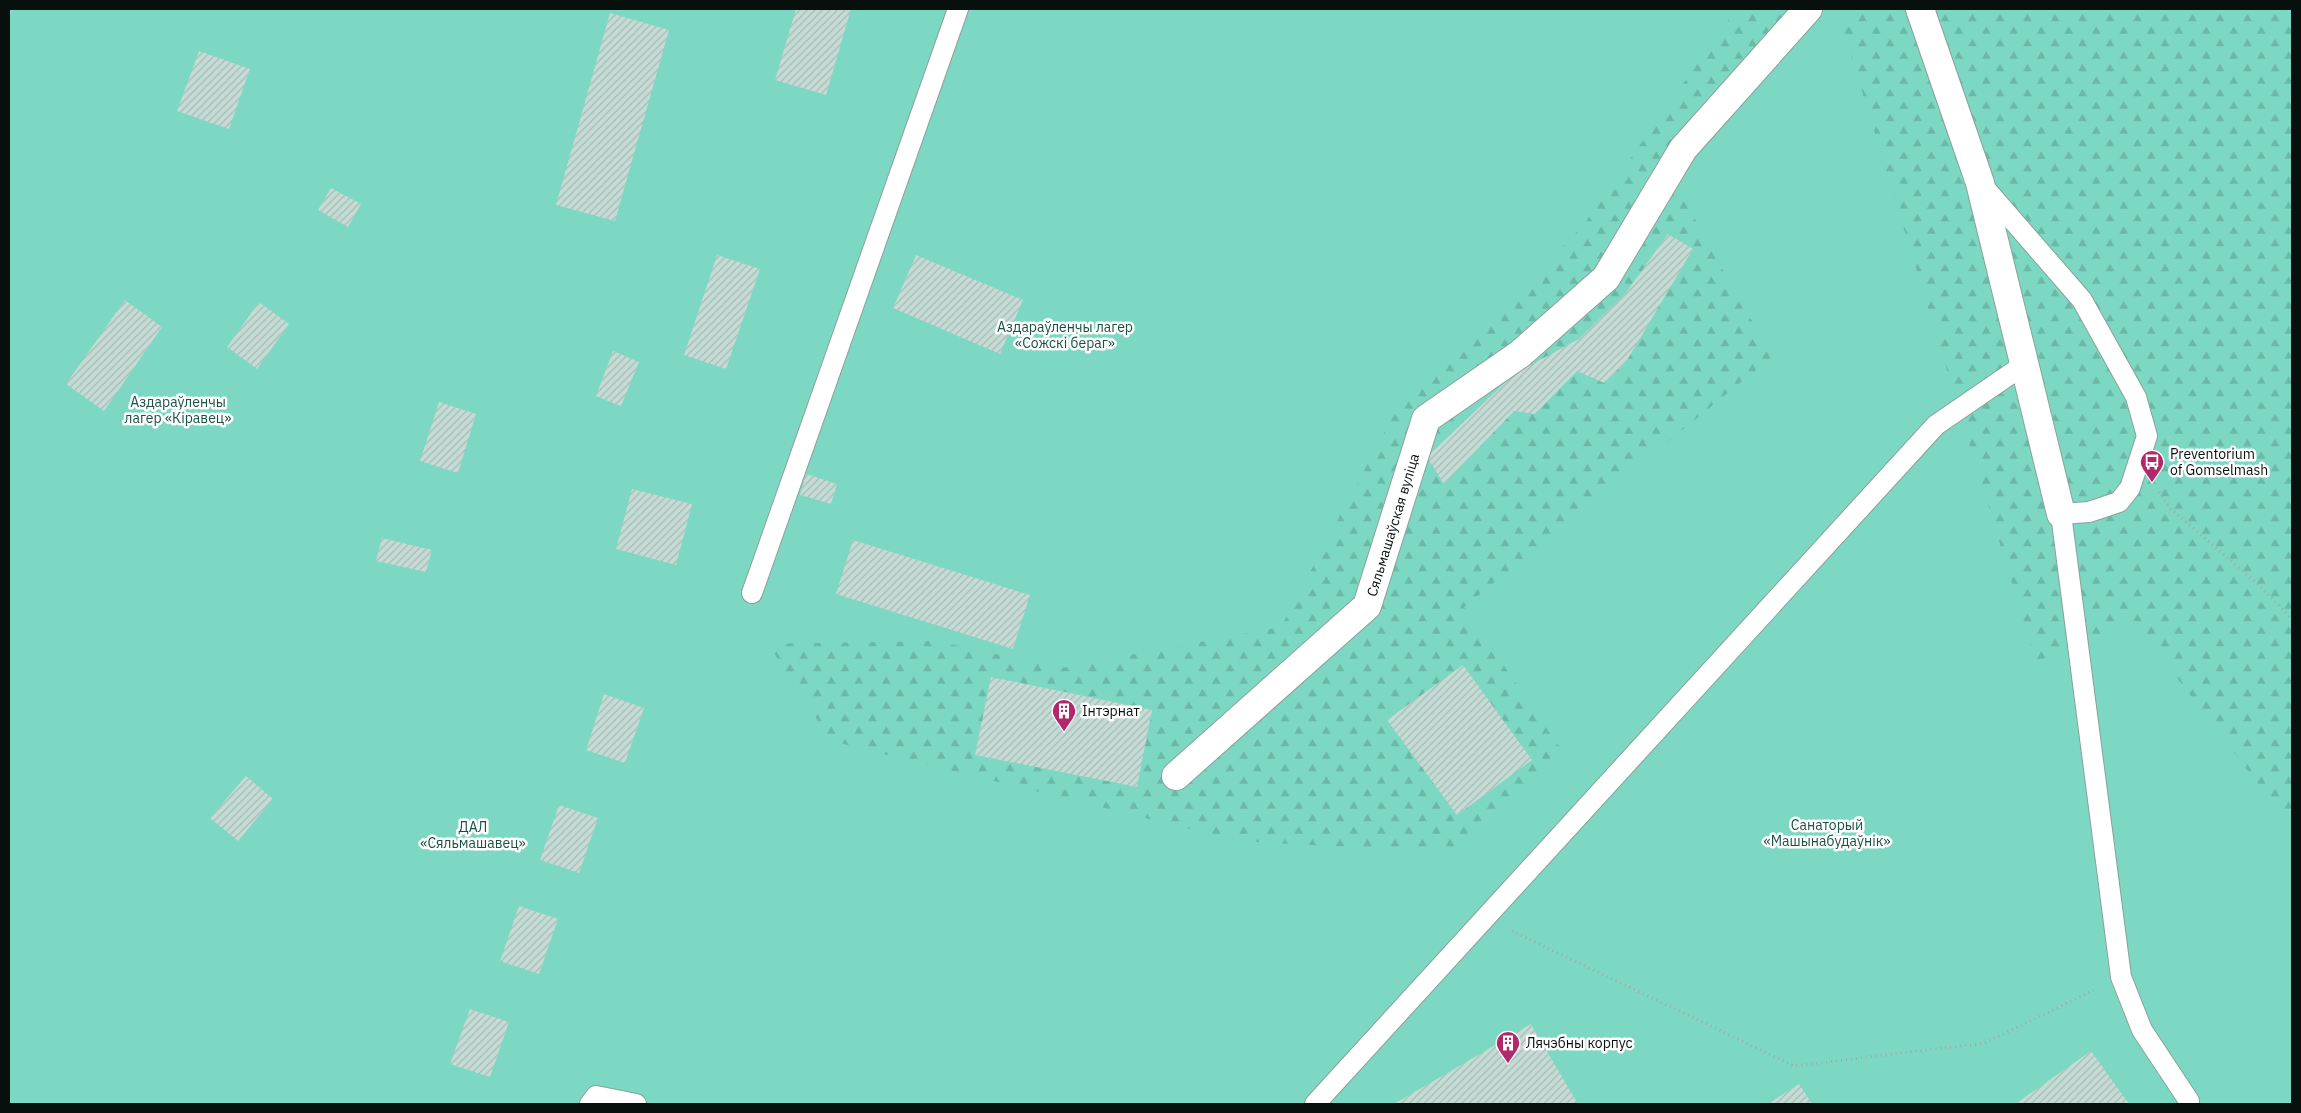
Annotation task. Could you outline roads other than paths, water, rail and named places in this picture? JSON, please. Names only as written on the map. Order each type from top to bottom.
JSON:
[{"type":"street","name":"Сяльмашаўская вуліца","points":[[1176,776],[1367,606],[1426,419],[1520,354],[1606,278],[1683,149],[1808,9]]},
{"type":"street","points":[[1920,9],[1980,183],[2061,514]]},
{"type":"lane","points":[[752,593],[958,9]]},
{"type":"lane","points":[[1980,183],[2082,300],[2136,397],[2146,436],[2132,483],[2119,502],[2089,512],[2061,514],[2121,977],[2142,1030],[2189,1102]]},
{"type":"lane","points":[[1315,1104],[1936,425],[2025,364]]},
{"type":"lane","points":[[590,1104],[596,1096],[636,1104]]},
{"type":"place","name":"Preventorium of Gomselmash","points":[[2152,483]]},
{"type":"place","name":"Інтэрнат","points":[[1064,732]]},
{"type":"place","name":"Лячэбны корпус","points":[[1508,1064]]},
{"type":"park label","name":"Аздараўленчы лагер «Сожскі бераг»","points":[[1065,336]]},
{"type":"park label","name":"Аздараўленчы лагер «Кіравец»","points":[[178,410]]},
{"type":"park label","name":"Санаторый «Машынабудаўнік»","points":[[1827,834]]},
{"type":"park label","name":"ДАЛ «Сяльмашавец»","points":[[473,836]]}]
